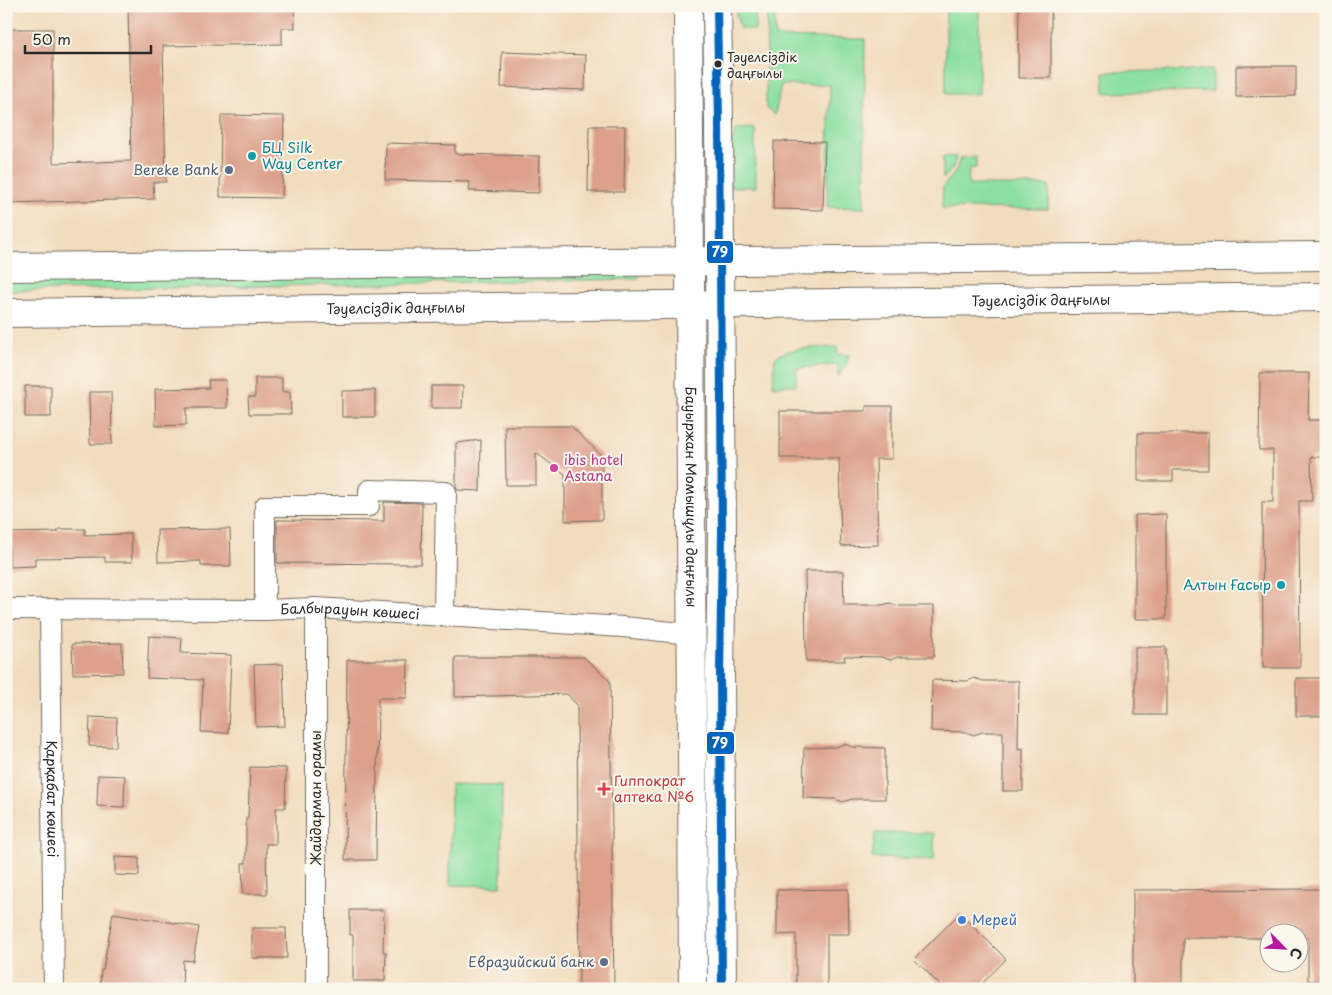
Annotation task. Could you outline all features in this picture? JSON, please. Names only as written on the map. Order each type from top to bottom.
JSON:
[{"type":"main road","name":"Бауыржан Момышұлы даңғылы","points":[[688,6],[693,989]]},
{"type":"main road","points":[[716,6],[720,261],[722,989]]},
{"type":"main road","points":[[6,267],[1326,256]]},
{"type":"main road","name":"Тәуелсіздік даңғылы","points":[[6,313],[1326,297]]},
{"type":"street","points":[[264,610],[265,506],[369,506],[369,490],[446,492],[444,616]]},
{"type":"street","name":"Балбырауын көшесі","points":[[6,609],[264,610],[316,608],[623,627],[691,634]]},
{"type":"street","name":"Жайдарман орамы","points":[[316,608],[316,989]]},
{"type":"street","name":"Қарқабат көшесі","points":[[50,609],[54,989]]},
{"type":"green space","points":[[734,6],[755,6],[755,30],[740,29]]},
{"type":"green space","points":[[767,6],[775,6],[775,37],[865,39],[864,208],[827,207],[830,85],[781,85],[775,115],[766,108]]},
{"type":"green space","points":[[946,6],[979,6],[979,94],[946,94]]},
{"type":"green space","points":[[1213,70],[1213,91],[1105,93],[1104,72]]},
{"type":"green space","points":[[755,128],[756,187],[730,187],[731,143],[737,129]]},
{"type":"green space","points":[[943,156],[956,157],[953,168],[943,179]]},
{"type":"green space","points":[[976,157],[976,168],[969,169],[968,185],[1049,185],[1048,209],[942,208],[943,187],[956,171],[960,158]]},
{"type":"green space","points":[[638,266],[639,279],[6,291],[6,279]]},
{"type":"green space","points":[[838,347],[837,354],[849,355],[846,366],[838,377],[838,365],[797,368],[796,385],[773,386],[775,358],[780,354],[805,348]]},
{"type":"green space","points":[[451,784],[502,785],[501,886],[450,885]]},
{"type":"green space","points":[[875,833],[934,833],[934,860],[872,858]]},
{"type":"building","points":[[128,6],[294,6],[295,28],[282,28],[282,44],[163,46],[166,182],[153,182],[154,199],[6,203],[6,29],[53,29],[53,163],[131,161]]},
{"type":"building","points":[[1019,6],[1051,6],[1051,78],[1018,78]]},
{"type":"building","points":[[502,52],[586,55],[585,90],[501,87]]},
{"type":"building","points":[[1236,66],[1296,66],[1296,96],[1236,97]]},
{"type":"building","name":"БЦ Silk Way Center","points":[[221,115],[284,116],[282,198],[220,197]]},
{"type":"building","points":[[589,126],[625,126],[624,192],[588,192]]},
{"type":"building","points":[[774,141],[825,142],[823,210],[773,209]]},
{"type":"building","points":[[386,143],[455,145],[455,154],[540,156],[539,193],[469,191],[470,182],[385,180]]},
{"type":"building","name":"Алтын Ғасыр","points":[[1260,373],[1309,373],[1308,420],[1326,420],[1326,457],[1311,457],[1312,501],[1299,501],[1300,668],[1263,668],[1262,502],[1273,502],[1273,450],[1259,450]]},
{"type":"building","points":[[255,378],[282,378],[282,392],[290,392],[291,414],[249,414],[248,397],[255,397]]},
{"type":"building","points":[[208,380],[226,380],[227,408],[186,408],[186,425],[156,426],[155,389],[209,388]]},
{"type":"building","points":[[25,386],[51,386],[51,417],[25,417]]},
{"type":"building","points":[[431,386],[463,386],[462,408],[431,408]]},
{"type":"building","points":[[375,390],[375,417],[342,417],[342,391]]},
{"type":"building","points":[[89,392],[111,392],[112,444],[90,444]]},
{"type":"building","points":[[866,406],[892,406],[892,459],[876,459],[878,545],[841,546],[839,458],[780,458],[780,411],[866,411]]},
{"type":"building","points":[[505,426],[571,426],[602,456],[602,520],[565,521],[565,474],[536,453],[536,485],[506,485]]},
{"type":"building","points":[[1138,433],[1208,433],[1208,470],[1173,470],[1173,481],[1138,481]]},
{"type":"building","points":[[481,440],[480,491],[457,490],[456,443]]},
{"type":"building","points":[[384,502],[422,503],[421,564],[277,563],[277,520],[384,521]]},
{"type":"building","points":[[1166,514],[1166,619],[1135,619],[1135,515]]},
{"type":"building","points":[[58,529],[85,529],[85,535],[131,534],[132,562],[105,562],[105,557],[35,558],[35,566],[9,567],[9,533],[58,532]]},
{"type":"building","points":[[230,529],[231,566],[201,566],[201,561],[158,562],[157,530]]},
{"type":"building","points":[[805,571],[843,571],[844,605],[882,605],[890,603],[899,606],[934,606],[934,657],[898,657],[890,660],[881,657],[844,656],[845,661],[806,661]]},
{"type":"building","points":[[149,636],[182,638],[181,653],[231,655],[228,733],[201,732],[203,680],[147,678]]},
{"type":"building","points":[[122,643],[123,673],[73,674],[72,644]]},
{"type":"building","points":[[1135,647],[1166,647],[1166,715],[1135,715]]},
{"type":"building","points":[[455,657],[584,657],[610,681],[614,989],[579,989],[577,705],[567,694],[455,697]]},
{"type":"building","points":[[347,660],[408,660],[407,698],[378,698],[376,860],[345,860]]},
{"type":"building","points":[[283,664],[285,726],[256,727],[254,665]]},
{"type":"building","points":[[974,678],[983,681],[1019,681],[1018,749],[1023,748],[1023,791],[1003,791],[1003,732],[982,732],[974,735],[965,732],[931,731],[932,680],[967,681]]},
{"type":"building","points":[[1296,678],[1326,678],[1326,716],[1296,716]]},
{"type":"building","points":[[90,717],[117,718],[116,747],[89,746]]},
{"type":"building","points":[[844,744],[853,747],[885,748],[885,799],[852,799],[843,802],[835,799],[803,798],[804,748],[836,747]]},
{"type":"building","points":[[250,767],[286,768],[285,808],[276,808],[276,844],[266,844],[267,894],[243,894],[242,863],[246,863],[246,818],[248,818]]},
{"type":"building","points":[[98,775],[125,776],[124,807],[97,806]]},
{"type":"building","points":[[115,857],[139,858],[139,876],[115,875]]},
{"type":"building","points":[[848,889],[849,934],[827,934],[827,989],[796,989],[796,934],[777,935],[777,890]]},
{"type":"building","points":[[1326,889],[1326,981],[1308,981],[1308,972],[1310,972],[1310,922],[1260,922],[1260,938],[1183,938],[1183,989],[1133,989],[1133,890]]},
{"type":"building","points":[[350,910],[384,910],[383,952],[386,952],[385,981],[353,981],[353,935],[350,935]]},
{"type":"building","points":[[113,913],[199,927],[193,961],[183,960],[182,989],[100,989],[101,970],[103,970]]},
{"type":"building","points":[[960,913],[1006,959],[977,989],[944,989],[914,959]]},
{"type":"building","points":[[252,928],[286,928],[287,958],[252,958]]},
{"type":"transit line","name":"79","points":[[717,6],[722,534],[720,674],[722,989]]},
{"type":"place","name":"Тәуелсіздік даңғылы","points":[[718,64]]},
{"type":"place","name":"БЦ Silk Way Center","points":[[252,156]]},
{"type":"place","name":"Bereke Bank","points":[[229,170]]},
{"type":"place","name":"ibis hotel Astana","points":[[554,468]]},
{"type":"place","name":"Алтын Ғасыр","points":[[1281,585]]},
{"type":"place","name":"Гиппократ аптека №6","points":[[604,789]]},
{"type":"place","name":"Мерей","points":[[962,920]]},
{"type":"place","name":"Евразийский банк","points":[[604,962]]}]
